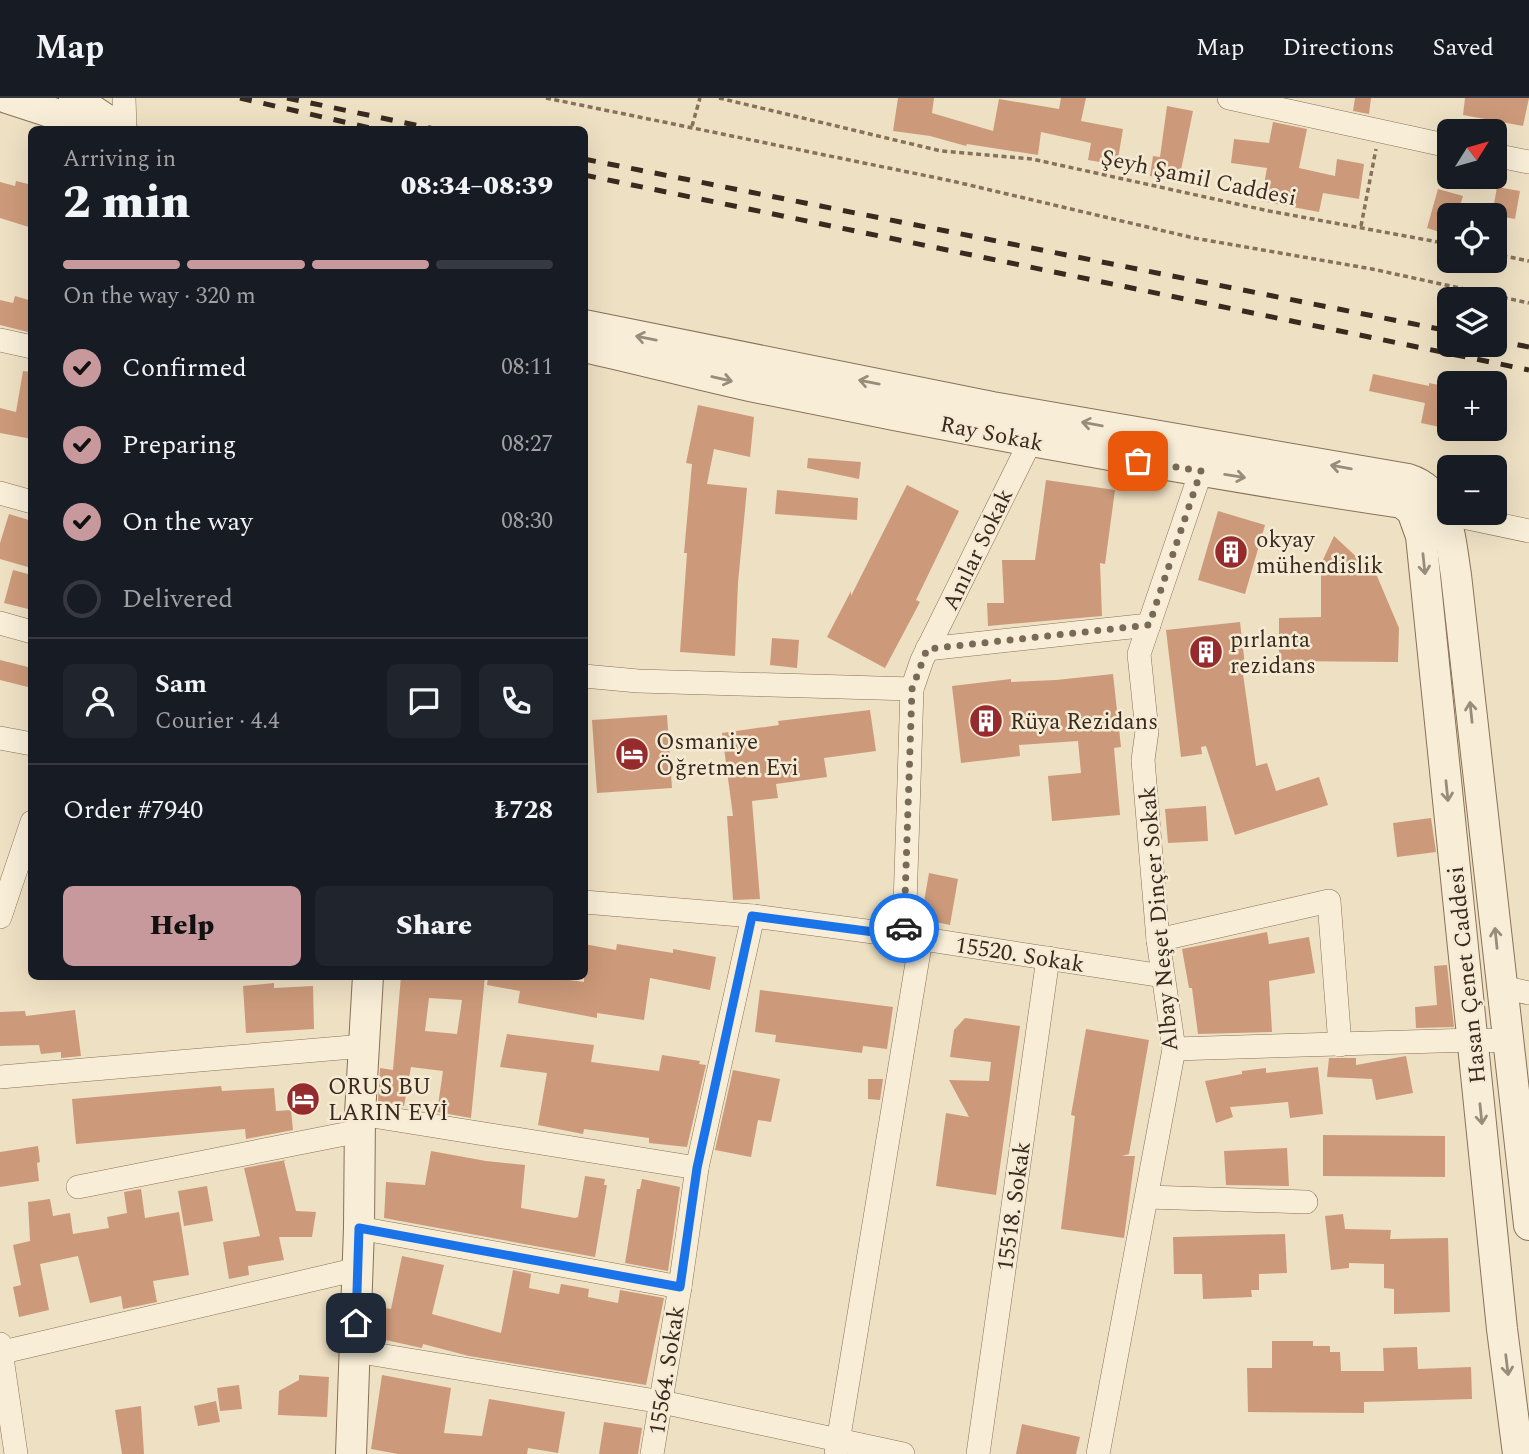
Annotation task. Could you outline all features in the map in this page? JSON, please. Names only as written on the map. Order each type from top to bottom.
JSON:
[{"type":"street","points":[[8,98],[56,114],[76,126]]},
{"type":"street","points":[[74,98],[117,126]]},
{"type":"street","points":[[123,126],[124,98]]},
{"type":"street","points":[[1233,99],[1437,144]]},
{"type":"street","points":[[1507,158],[1529,162]]},
{"type":"street","points":[[588,326],[1037,428],[1408,479],[1427,487],[1437,498]]},
{"type":"street","points":[[0,340],[28,346]]},
{"type":"street","name":"Ray Sokak","points":[[588,348],[748,385],[1037,428],[1201,471],[1402,503]]},
{"type":"street","name":"Anılar Sokak","points":[[837,1447],[913,937],[912,689],[927,649],[1037,428]]},
{"type":"street","name":"Albay Neşet Dinçer Sokak","points":[[1098,1454],[1174,1049],[1157,940],[1143,760],[1147,732],[1139,654],[1201,471]]},
{"type":"street","points":[[0,494],[28,501]]},
{"type":"street","name":"Hasan Çenet Caddesi","points":[[1402,503],[1412,511],[1420,536],[1473,1040],[1516,1330],[1521,1443]]},
{"type":"street","points":[[1446,525],[1456,575],[1515,990],[1507,1041],[1529,1225]]},
{"type":"street","points":[[1501,525],[1529,531]]},
{"type":"street","points":[[0,623],[28,631]]},
{"type":"street","points":[[927,649],[1149,625]]},
{"type":"street","points":[[588,676],[639,681],[912,689]]},
{"type":"street","points":[[0,738],[28,743]]},
{"type":"street","points":[[0,917],[28,833]]},
{"type":"street","points":[[1157,940],[1329,901],[1340,1045]]},
{"type":"street","name":"15520. Sokak","points":[[588,902],[752,916],[913,937],[1163,976]]},
{"type":"street","name":"15564. Sokak","points":[[652,1454],[697,1168],[752,916]]},
{"type":"street","name":"15518. Sokak","points":[[978,1454],[1048,958]]},
{"type":"street","points":[[355,1453],[360,1122],[368,980]]},
{"type":"street","points":[[1174,1049],[1507,1041]]},
{"type":"street","points":[[0,1077],[363,1046]]},
{"type":"street","points":[[78,1187],[360,1122],[697,1168]]},
{"type":"street","points":[[1147,1197],[1306,1202]]},
{"type":"street","points":[[359,1228],[680,1287]]},
{"type":"street","points":[[16,1454],[1,1348],[358,1269]]},
{"type":"street","points":[[355,1351],[662,1402],[750,1420],[837,1447],[902,1454]]},
{"type":"path","points":[[546,98],[952,181],[1194,238],[1373,269],[1529,303]]},
{"type":"path","points":[[692,126],[700,98]]},
{"type":"path","name":"Şeyh Şamil Caddesi","points":[[719,98],[940,151],[1032,159],[1269,211],[1437,242]]},
{"type":"path","points":[[1361,226],[1379,132]]},
{"type":"path","points":[[1507,257],[1529,261]]},
{"type":"building","points":[[898,98],[934,98],[932,113],[993,131],[999,99],[1059,109],[1061,98],[1086,98],[1081,121],[1123,129],[1117,165],[1088,160],[1091,143],[1041,132],[1038,155],[967,144],[966,146],[930,136],[893,131]]},
{"type":"building","points":[[1355,98],[1371,98],[1369,114],[1353,111]]},
{"type":"building","points":[[1465,98],[1529,98],[1523,126],[1507,123],[1507,119],[1463,115]]},
{"type":"building","points":[[1167,106],[1193,111],[1179,180],[1150,176],[1153,156],[1160,157]]},
{"type":"building","points":[[1273,122],[1307,129],[1299,168],[1335,176],[1337,159],[1364,164],[1359,199],[1323,193],[1319,212],[1261,201],[1267,168],[1231,163],[1234,139],[1269,143]]},
{"type":"building","points":[[16,181],[28,184],[28,227],[0,218],[0,182],[15,186]]},
{"type":"building","points":[[1438,189],[1463,196],[1461,203],[1437,203],[1437,231],[1427,228]]},
{"type":"building","points":[[1497,189],[1520,191],[1515,219],[1507,218],[1507,203],[1494,203]]},
{"type":"building","points":[[15,296],[28,300],[28,332],[0,325],[0,300],[13,303]]},
{"type":"building","points":[[23,371],[28,372],[28,438],[0,433],[0,408],[16,412]]},
{"type":"building","points":[[1373,374],[1429,386],[1429,383],[1437,385],[1437,426],[1421,423],[1425,403],[1369,391]]},
{"type":"building","points":[[698,405],[754,417],[750,457],[714,449],[707,484],[747,488],[738,583],[735,656],[680,652],[687,553],[684,553],[692,464],[686,463]]},
{"type":"building","points":[[808,458],[861,462],[859,479],[807,468]]},
{"type":"building","points":[[1046,480],[1115,490],[1105,564],[1100,563],[1102,616],[988,626],[987,603],[1004,603],[1002,560],[1035,560]]},
{"type":"building","points":[[907,485],[959,511],[916,600],[920,602],[885,668],[827,637],[851,591],[851,596]]},
{"type":"building","points":[[777,490],[858,498],[857,520],[775,514]]},
{"type":"building","name":"okyay mühendislik","points":[[1218,511],[1265,525],[1245,594],[1198,580]]},
{"type":"building","points":[[9,514],[28,520],[28,567],[0,559],[0,543]]},
{"type":"building","points":[[1334,536],[1377,576],[1399,628],[1398,662],[1279,661],[1279,618],[1321,617],[1321,564]]},
{"type":"building","points":[[13,570],[28,574],[28,609],[4,603]]},
{"type":"building","points":[[1240,622],[1246,674],[1243,674],[1256,766],[1267,763],[1276,791],[1319,777],[1328,805],[1235,835],[1206,746],[1201,747],[1202,754],[1181,757],[1166,630]]},
{"type":"building","points":[[772,638],[799,640],[797,668],[770,665]]},
{"type":"building","points":[[0,660],[28,667],[28,687],[0,680]]},
{"type":"building","points":[[1113,674],[1121,747],[1114,748],[1120,815],[1052,821],[1048,776],[1081,773],[1078,741],[1019,745],[1020,756],[961,763],[952,686],[1011,679],[1011,682],[1056,680]]},
{"type":"building","points":[[870,710],[876,751],[824,758],[827,777],[776,784],[778,798],[752,801],[760,899],[733,900],[727,816],[733,816],[722,733],[779,725],[778,721]]},
{"type":"building","name":"Osmaniye Öğretmen Evi","points":[[667,715],[672,788],[597,793],[592,720]]},
{"type":"building","points":[[1206,806],[1208,841],[1168,843],[1165,809]]},
{"type":"building","points":[[1431,818],[1436,852],[1397,857],[1393,823]]},
{"type":"building","points":[[929,873],[958,879],[950,925],[921,919]]},
{"type":"building","points":[[1267,932],[1269,944],[1309,937],[1315,973],[1269,981],[1272,1032],[1198,1034],[1192,988],[1189,988],[1182,949]]},
{"type":"building","points":[[617,944],[673,953],[673,949],[716,957],[710,990],[650,978],[644,1020],[597,1013],[597,1018],[518,1003],[520,991],[487,985],[488,980],[588,980],[588,945],[616,950]]},
{"type":"building","points":[[1447,965],[1454,1027],[1416,1028],[1415,1007],[1437,1005],[1434,966]]},
{"type":"building","points":[[401,980],[485,980],[471,1118],[437,1112],[443,1071],[411,1067],[404,1106],[378,1101],[380,1068],[393,1070]],"holes":[[[429,998],[462,1000],[457,1034],[425,1031]]]},
{"type":"building","points":[[274,983],[274,988],[313,986],[314,1029],[246,1033],[243,986]]},
{"type":"building","points":[[760,990],[893,1007],[887,1049],[863,1046],[862,1053],[775,1042],[776,1035],[755,1032]]},
{"type":"building","points":[[75,1010],[81,1056],[61,1058],[61,1052],[41,1054],[39,1045],[0,1046],[0,1012],[25,1011],[26,1016]]},
{"type":"building","points":[[965,1018],[1020,1026],[996,1195],[936,1186],[946,1113],[969,1117],[949,1080],[989,1081],[991,1062],[950,1057],[954,1030]]},
{"type":"building","points":[[1086,1029],[1149,1040],[1129,1154],[1122,1156],[1135,1156],[1124,1238],[1061,1229],[1075,1116],[1071,1115]]},
{"type":"building","points":[[507,1034],[594,1045],[591,1062],[659,1071],[662,1055],[700,1061],[699,1064],[706,1065],[687,1147],[649,1143],[649,1138],[584,1129],[583,1134],[538,1125],[547,1073],[500,1067]]},
{"type":"building","points":[[1406,1056],[1413,1093],[1376,1100],[1372,1079],[1327,1077],[1329,1058],[1356,1058],[1356,1065]]},
{"type":"building","points":[[1318,1067],[1323,1114],[1290,1118],[1288,1102],[1230,1107],[1233,1117],[1216,1123],[1205,1081],[1266,1068],[1266,1073]]},
{"type":"building","points":[[733,1070],[780,1079],[771,1122],[758,1120],[751,1157],[715,1150]]},
{"type":"building","points":[[868,1079],[883,1079],[880,1100],[868,1099]]},
{"type":"building","points":[[221,1086],[222,1091],[274,1088],[276,1111],[291,1110],[293,1130],[246,1139],[245,1129],[76,1144],[72,1099]]},
{"type":"building","points":[[1323,1135],[1445,1136],[1445,1177],[1323,1176]]},
{"type":"building","points":[[38,1146],[39,1181],[0,1187],[0,1152]]},
{"type":"building","points":[[1287,1148],[1289,1186],[1226,1185],[1224,1151]]},
{"type":"building","points":[[431,1151],[525,1165],[521,1208],[575,1218],[578,1217],[585,1176],[605,1179],[604,1185],[607,1185],[595,1257],[384,1218],[386,1182],[425,1185]]},
{"type":"building","points":[[286,1160],[284,1161],[296,1211],[316,1212],[312,1237],[279,1237],[284,1260],[248,1266],[249,1275],[229,1279],[223,1242],[260,1236],[244,1168]]},
{"type":"building","points":[[642,1179],[680,1187],[668,1271],[625,1263],[637,1189],[640,1189]]},
{"type":"building","points":[[207,1186],[213,1221],[184,1226],[178,1191]]},
{"type":"building","points":[[141,1189],[145,1218],[179,1212],[189,1275],[153,1281],[157,1302],[123,1309],[121,1296],[90,1303],[78,1256],[40,1264],[49,1310],[19,1317],[13,1287],[21,1285],[13,1245],[30,1241],[28,1202],[50,1199],[53,1216],[70,1213],[73,1234],[109,1228],[107,1217],[127,1213],[124,1192]]},
{"type":"building","points":[[1343,1214],[1345,1229],[1391,1230],[1390,1239],[1448,1238],[1450,1312],[1394,1314],[1394,1289],[1384,1288],[1384,1264],[1349,1263],[1349,1268],[1331,1270],[1325,1216]]},
{"type":"building","points":[[1285,1234],[1287,1273],[1259,1274],[1259,1290],[1251,1290],[1252,1297],[1203,1299],[1202,1274],[1174,1274],[1173,1237]]},
{"type":"building","points":[[402,1256],[444,1265],[432,1314],[501,1333],[513,1270],[531,1274],[529,1288],[559,1294],[561,1284],[589,1289],[588,1297],[618,1303],[620,1290],[664,1298],[646,1385],[469,1356],[423,1344],[422,1348],[381,1339],[384,1327],[375,1325],[379,1307],[391,1309]]},
{"type":"building","points":[[1272,1341],[1313,1341],[1313,1346],[1330,1346],[1330,1352],[1340,1352],[1341,1371],[1384,1371],[1383,1348],[1417,1347],[1418,1369],[1471,1367],[1472,1399],[1364,1402],[1364,1413],[1248,1412],[1247,1368],[1272,1368]]},
{"type":"building","points":[[299,1375],[329,1377],[327,1417],[278,1415],[279,1391],[299,1380]]},
{"type":"building","points":[[382,1375],[451,1388],[444,1433],[482,1436],[489,1399],[565,1412],[558,1453],[528,1448],[527,1454],[398,1454],[371,1449]]},
{"type":"building","points":[[239,1385],[242,1409],[220,1411],[217,1388]]},
{"type":"building","points":[[216,1401],[220,1422],[198,1426],[194,1406]]},
{"type":"building","points":[[141,1406],[144,1454],[122,1454],[115,1410]]},
{"type":"building","points":[[604,1422],[642,1428],[638,1454],[599,1454]]},
{"type":"building","points":[[1022,1424],[1080,1437],[1076,1454],[1016,1454]]},
{"type":"railway","points":[[240,98],[362,126]]},
{"type":"railway","points":[[287,98],[420,126]]},
{"type":"railway","points":[[588,160],[1437,329]]},
{"type":"railway","points":[[588,176],[1529,370]]},
{"type":"railway","points":[[1507,343],[1529,347]]},
{"type":"way so far","points":[[904,928],[912,689],[927,649],[1149,625],[1201,471],[1138,461]]},
{"type":"place","name":"okyay mühendislik","points":[[1231,552]]},
{"type":"place","name":"pırlanta rezidans","points":[[1206,652]]},
{"type":"place","name":"Rüya Rezidans","points":[[986,721]]},
{"type":"place","name":"Osmaniye Öğretmen Evi","points":[[632,754]]},
{"type":"place","name":"ORUS BU LARIN EVİ","points":[[303,1099]]},
{"type":"route","points":[[356,1323],[359,1228],[680,1287],[697,1168],[752,916],[904,936],[904,928]]}]
